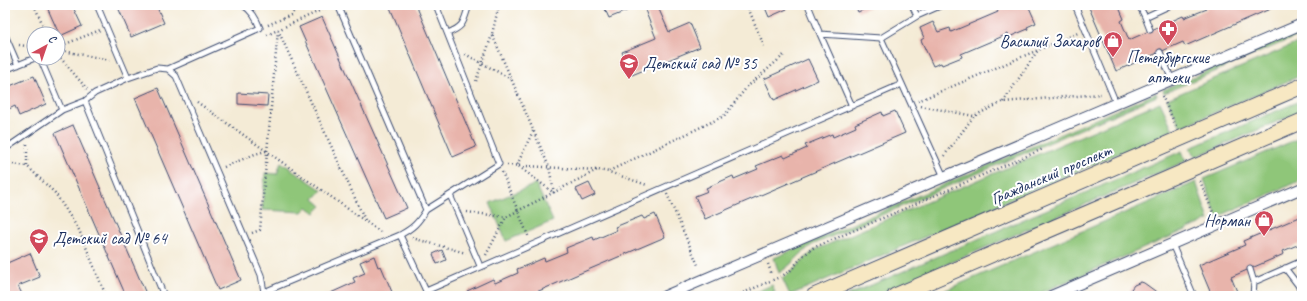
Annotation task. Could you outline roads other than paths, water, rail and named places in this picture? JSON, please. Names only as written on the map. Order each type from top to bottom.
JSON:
[{"type":"main road","name":"Гражданский проспект","points":[[814,296],[1302,86]]},
{"type":"main road","points":[[895,296],[1302,121]]},
{"type":"street","points":[[665,296],[1302,24]]},
{"type":"street","points":[[1051,296],[1302,188]]},
{"type":"lane","points":[[97,5],[128,78]]},
{"type":"lane","points":[[5,149],[62,110],[85,101],[95,93],[128,78],[157,68],[168,69],[260,28],[255,17],[243,5]]},
{"type":"lane","points":[[338,5],[426,210]]},
{"type":"lane","points":[[168,69],[176,76],[261,275],[264,294],[413,228],[426,210],[499,164],[436,5]]},
{"type":"lane","points":[[448,33],[459,28],[463,22],[469,5]]},
{"type":"lane","points":[[808,5],[852,106]]},
{"type":"lane","points":[[912,5],[917,16]]},
{"type":"lane","points":[[820,34],[880,38],[917,16],[942,5]]},
{"type":"lane","points":[[1075,5],[1116,104]]},
{"type":"lane","points":[[1139,5],[1150,30]]},
{"type":"lane","points":[[1145,17],[1171,5]]},
{"type":"lane","points":[[5,35],[18,65]]},
{"type":"lane","points":[[880,38],[944,177]]},
{"type":"lane","points":[[1160,52],[1172,80]]},
{"type":"lane","points":[[5,70],[26,62]]},
{"type":"lane","points":[[43,66],[62,110]]},
{"type":"lane","points":[[400,235],[427,294],[480,266],[663,189],[902,84]]},
{"type":"lane","points":[[85,101],[164,296]]},
{"type":"lane","points":[[450,195],[480,266]]},
{"type":"lane","points":[[1172,244],[1194,296]]},
{"type":"lane","points":[[1254,282],[1302,261]]},
{"type":"lane","points":[[1285,268],[1302,294]]},
{"type":"lane","points":[[1250,269],[1254,282],[1253,296]]},
{"type":"place","name":"Петербургские аптеки","points":[[1168,46]]},
{"type":"place","name":"Василий Захаров","points":[[1113,58]]},
{"type":"place","name":"Детский сад № 35","points":[[629,80]]},
{"type":"place","name":"Норман","points":[[1264,237]]},
{"type":"place","name":"Детский сад № 64","points":[[39,255]]}]
